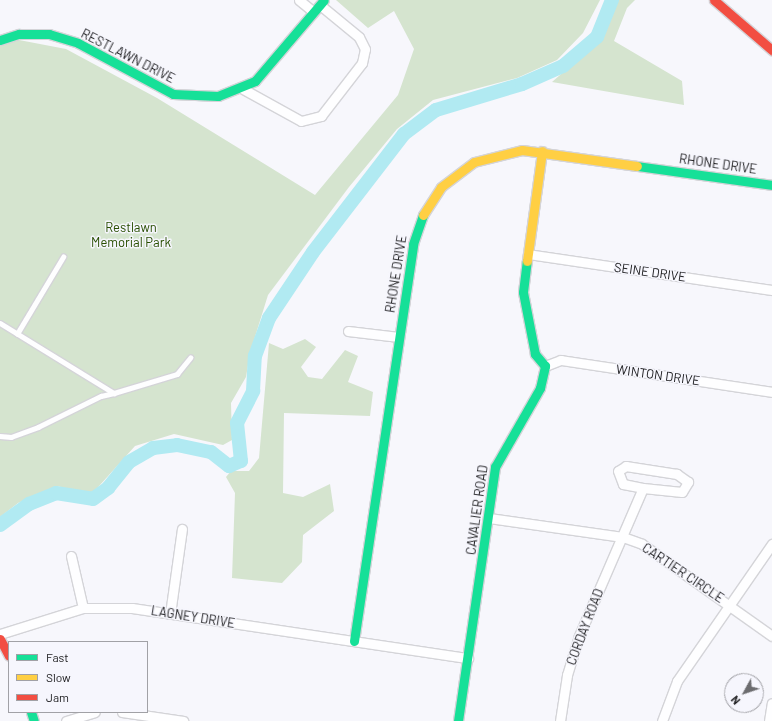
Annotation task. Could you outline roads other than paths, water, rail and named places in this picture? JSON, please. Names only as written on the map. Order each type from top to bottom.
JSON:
[{"type":"street","points":[[243,89],[301,120],[321,116],[362,63],[366,49],[359,37],[319,6],[299,0]]},
{"type":"street","points":[[714,0],[772,50]]},
{"type":"street","name":"RESTLAWN DRIVE","points":[[0,40],[35,33],[64,38],[156,87],[189,97],[218,96],[243,89],[276,60],[319,6]]},
{"type":"street","points":[[542,151],[528,254],[523,307],[536,354],[544,366]]},
{"type":"street","name":"RHONE DRIVE","points":[[354,641],[413,244],[432,198],[462,169],[488,156],[542,151],[772,185]]},
{"type":"street","name":"SEINE DRIVE","points":[[528,254],[772,290]]},
{"type":"street","points":[[348,331],[399,337]]},
{"type":"street","name":"WINTON DRIVE","points":[[544,366],[561,360],[772,392]]},
{"type":"street","name":"CAVALIER ROAD","points":[[458,721],[489,518],[496,462],[540,388],[544,366]]},
{"type":"street","points":[[626,466],[677,474],[688,482],[686,489],[678,493],[644,488],[623,484],[618,471],[626,466]]},
{"type":"street","name":"CORDAY ROAD","points":[[560,721],[574,650],[644,488]]},
{"type":"street","name":"CARTIER CIRCLE","points":[[489,518],[623,537],[650,549],[772,636]]},
{"type":"street","points":[[170,614],[182,529]]},
{"type":"street","points":[[662,721],[677,681],[772,544]]},
{"type":"street","points":[[71,556],[83,608]]},
{"type":"street","name":"LAGNEY DRIVE","points":[[0,634],[83,608],[132,608],[468,658]]},
{"type":"street","points":[[0,639],[8,654]]},
{"type":"street","points":[[769,721],[772,703]]},
{"type":"street","points":[[66,721],[92,713]]},
{"type":"street","points":[[129,713],[183,721]]},
{"type":"lane","points":[[17,334],[63,257]]},
{"type":"lane","points":[[0,323],[114,394]]},
{"type":"lane","points":[[0,436],[11,437],[38,427],[101,396],[114,394],[177,374],[190,358]]},
{"type":"waterway","points":[[0,525],[29,504],[56,493],[93,499],[108,488],[129,462],[153,448],[177,445],[211,452],[229,466],[241,461],[237,423],[253,391],[255,356],[269,318],[313,252],[404,134],[436,110],[522,84],[563,66],[597,37],[612,0]]},
{"type":"park label","name":"Restlawn Memorial Park","points":[[131,236]]}]
